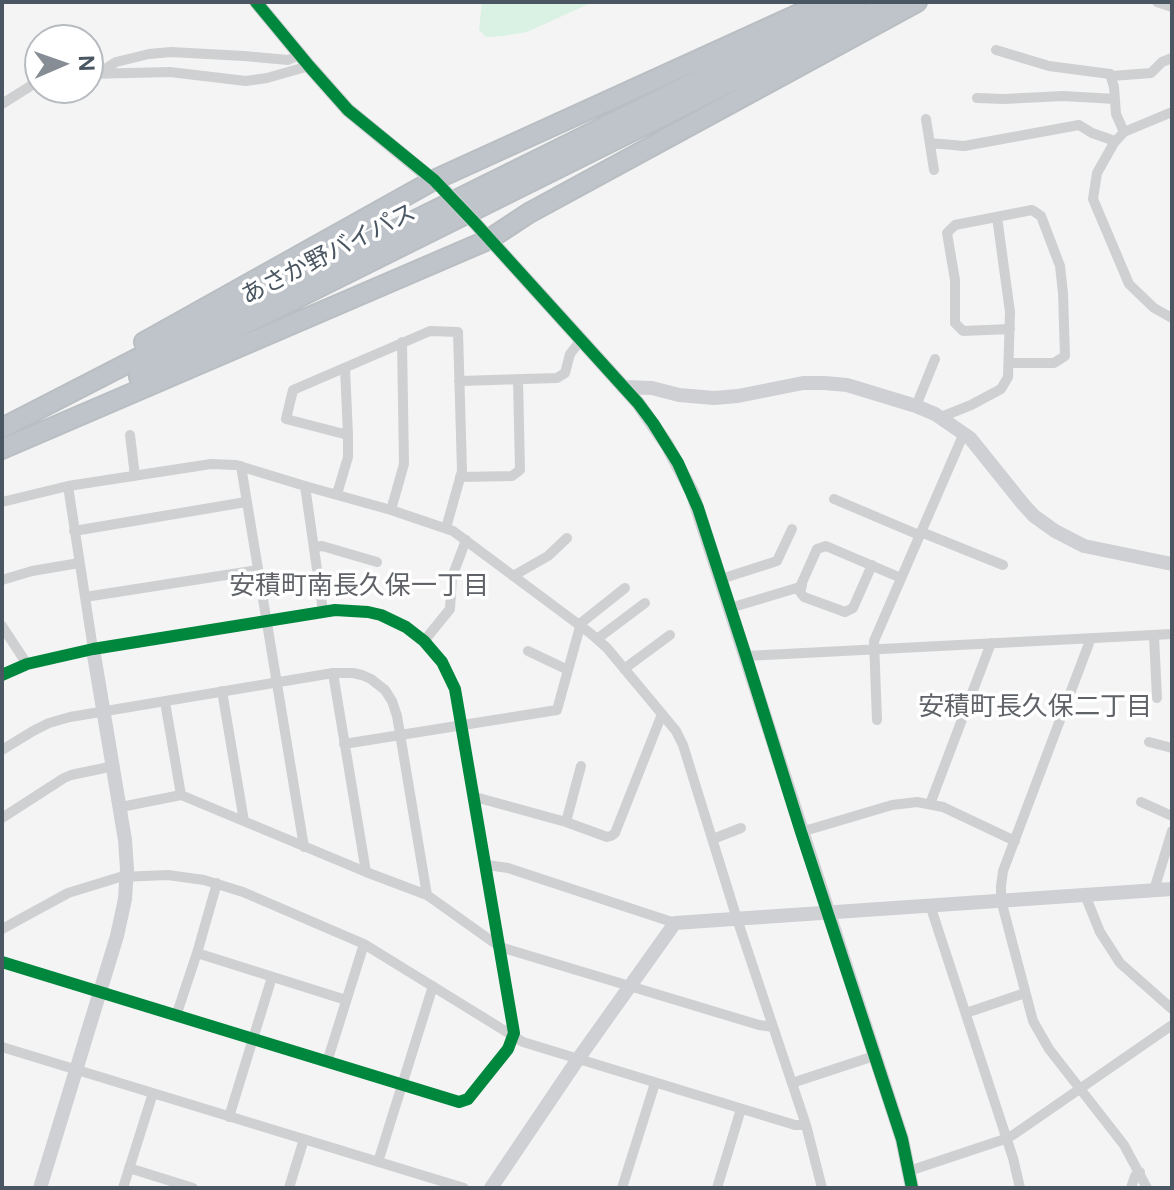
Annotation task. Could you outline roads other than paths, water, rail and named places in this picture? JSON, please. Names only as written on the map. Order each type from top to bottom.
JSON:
[{"type":"highway","points":[[20,419],[97,369],[172,326],[440,186],[825,2]]},
{"type":"highway","name":"あさか野バイパス","points":[[2,428],[175,339],[856,2]]},
{"type":"highway","name":"あさか野バイパス","points":[[2,447],[892,2]]},
{"type":"highway","points":[[2,447],[488,240],[529,213],[917,2]]},
{"type":"street","points":[[256,2],[348,110],[440,186],[475,223],[623,387],[653,423],[682,471],[698,508],[902,1139],[912,1188]]},
{"type":"street","points":[[1157,2],[1172,7]]},
{"type":"street","points":[[996,50],[1049,66],[1112,76],[1152,73],[1162,62],[1172,58]]},
{"type":"street","points":[[171,52],[304,61],[267,78],[246,81],[170,72],[105,74],[108,67],[116,62],[171,52]]},
{"type":"street","points":[[1112,76],[1116,114],[1124,132]]},
{"type":"street","points":[[2,104],[24,89]]},
{"type":"street","points":[[977,98],[1063,96],[1115,99]]},
{"type":"street","points":[[1172,112],[1124,132],[1115,141],[1097,173],[1093,199],[1129,284],[1154,308],[1172,318]]},
{"type":"street","points":[[926,119],[934,170]]},
{"type":"street","points":[[930,143],[964,146],[1079,125],[1115,141]]},
{"type":"street","points":[[1009,363],[1054,363],[1065,356],[1060,266],[1039,214],[1032,210],[955,225],[947,233],[955,280],[955,320],[963,331],[1010,329]]},
{"type":"street","points":[[941,417],[1001,389],[1008,377],[1008,295],[997,217]]},
{"type":"street","points":[[348,435],[286,419],[293,390],[430,331],[458,332],[462,471],[446,528]]},
{"type":"street","points":[[459,381],[555,379],[563,375],[570,354],[581,340]]},
{"type":"street","points":[[391,510],[404,464],[402,342]]},
{"type":"street","points":[[916,406],[935,359]]},
{"type":"street","points":[[337,494],[348,457],[345,368]]},
{"type":"street","points":[[460,477],[512,476],[520,470],[518,379]]},
{"type":"street","points":[[623,387],[638,386],[679,395],[714,398],[803,383],[824,383],[847,385],[916,406],[941,417],[964,433],[979,447],[1023,504],[1055,531],[1084,546],[1172,564]]},
{"type":"street","points":[[877,720],[874,641],[964,433]]},
{"type":"street","points":[[130,435],[135,476]]},
{"type":"street","points":[[2,502],[68,486],[211,464],[241,466],[446,528],[597,639],[676,731],[683,745],[806,1125],[822,1188]]},
{"type":"street","points":[[241,466],[304,847]]},
{"type":"street","points":[[40,1188],[120,926],[127,876],[121,807],[68,486]]},
{"type":"street","points":[[305,486],[323,611]]},
{"type":"street","points":[[834,499],[1003,565]]},
{"type":"street","points":[[74,531],[246,502]]},
{"type":"street","points":[[721,579],[777,561],[792,529]]},
{"type":"street","points":[[513,576],[548,556],[567,538]]},
{"type":"street","points":[[424,641],[450,609],[452,577],[466,540]]},
{"type":"street","points":[[314,547],[322,546],[377,562]]},
{"type":"street","points":[[872,565],[853,608],[845,612],[804,597],[800,592],[817,549],[826,546],[872,565],[901,578]]},
{"type":"street","points":[[2,580],[79,563]]},
{"type":"street","points":[[85,597],[258,570]]},
{"type":"street","points":[[730,608],[802,585]]},
{"type":"street","points":[[344,744],[557,710],[580,625],[625,588]]},
{"type":"street","points":[[597,639],[645,603]]},
{"type":"street","points":[[2,675],[27,664],[93,649],[323,611],[346,610],[381,615],[406,627],[424,641],[442,662],[455,689],[514,1022],[513,1037],[508,1049],[464,1101],[457,1102],[2,962]]},
{"type":"street","points":[[2,626],[27,664]]},
{"type":"street","points":[[746,656],[1172,634]]},
{"type":"street","points":[[624,669],[670,635]]},
{"type":"street","points":[[1154,636],[1157,698]]},
{"type":"street","points":[[1091,638],[1003,871],[1001,900],[1033,1021],[1041,1036],[1119,1138],[1147,1188]]},
{"type":"street","points":[[930,804],[991,643]]},
{"type":"street","points":[[528,651],[568,670]]},
{"type":"street","points":[[333,673],[366,872]]},
{"type":"street","points":[[2,750],[24,735],[70,717],[333,673],[353,673],[371,679],[392,701],[397,716],[427,895]]},
{"type":"street","points":[[222,691],[244,821]]},
{"type":"street","points":[[165,702],[181,795]]},
{"type":"street","points":[[475,797],[566,822],[607,837],[615,833],[662,714]]},
{"type":"street","points":[[1149,742],[1172,748]]},
{"type":"street","points":[[2,818],[64,778],[114,766]]},
{"type":"street","points":[[566,822],[581,766]]},
{"type":"street","points":[[121,807],[181,795],[427,895],[500,947],[773,1027]]},
{"type":"street","points":[[1141,802],[1172,816]]},
{"type":"street","points":[[801,832],[892,805],[930,804],[949,809],[1015,841]]},
{"type":"street","points":[[713,839],[741,828]]},
{"type":"street","points":[[1154,890],[1172,831]]},
{"type":"street","points":[[487,865],[508,868],[675,923],[1172,889]]},
{"type":"street","points":[[3,926],[68,893],[127,876],[182,876],[217,883],[364,944],[513,1037],[741,1109],[795,1125],[806,1125]]},
{"type":"street","points":[[176,1016],[217,883]]},
{"type":"street","points":[[1085,895],[1100,932],[1120,963],[1172,1009]]},
{"type":"street","points":[[930,905],[1020,1188]]},
{"type":"street","points":[[491,1188],[675,923]]},
{"type":"street","points":[[327,1062],[364,944]]},
{"type":"street","points":[[197,953],[346,1000]]},
{"type":"street","points":[[229,1117],[272,977]]},
{"type":"street","points":[[378,1162],[433,986]]},
{"type":"street","points":[[966,1013],[1025,993]]},
{"type":"street","points":[[909,1171],[1006,1138],[1172,1025]]},
{"type":"street","points":[[2,1047],[464,1188]]},
{"type":"street","points":[[792,1083],[874,1056]]},
{"type":"street","points":[[622,1188],[655,1083]]},
{"type":"street","points":[[123,1188],[153,1093]]},
{"type":"street","points":[[717,1188],[741,1109]]},
{"type":"street","points":[[289,1188],[304,1139]]},
{"type":"street","points":[[129,1168],[193,1188]]},
{"type":"street","points":[[1131,1188],[1140,1172]]},
{"type":"district","name":"安積町南長久保一丁目","points":[[359,587]]},
{"type":"district","name":"安積町長久保二丁目","points":[[1035,708]]}]
